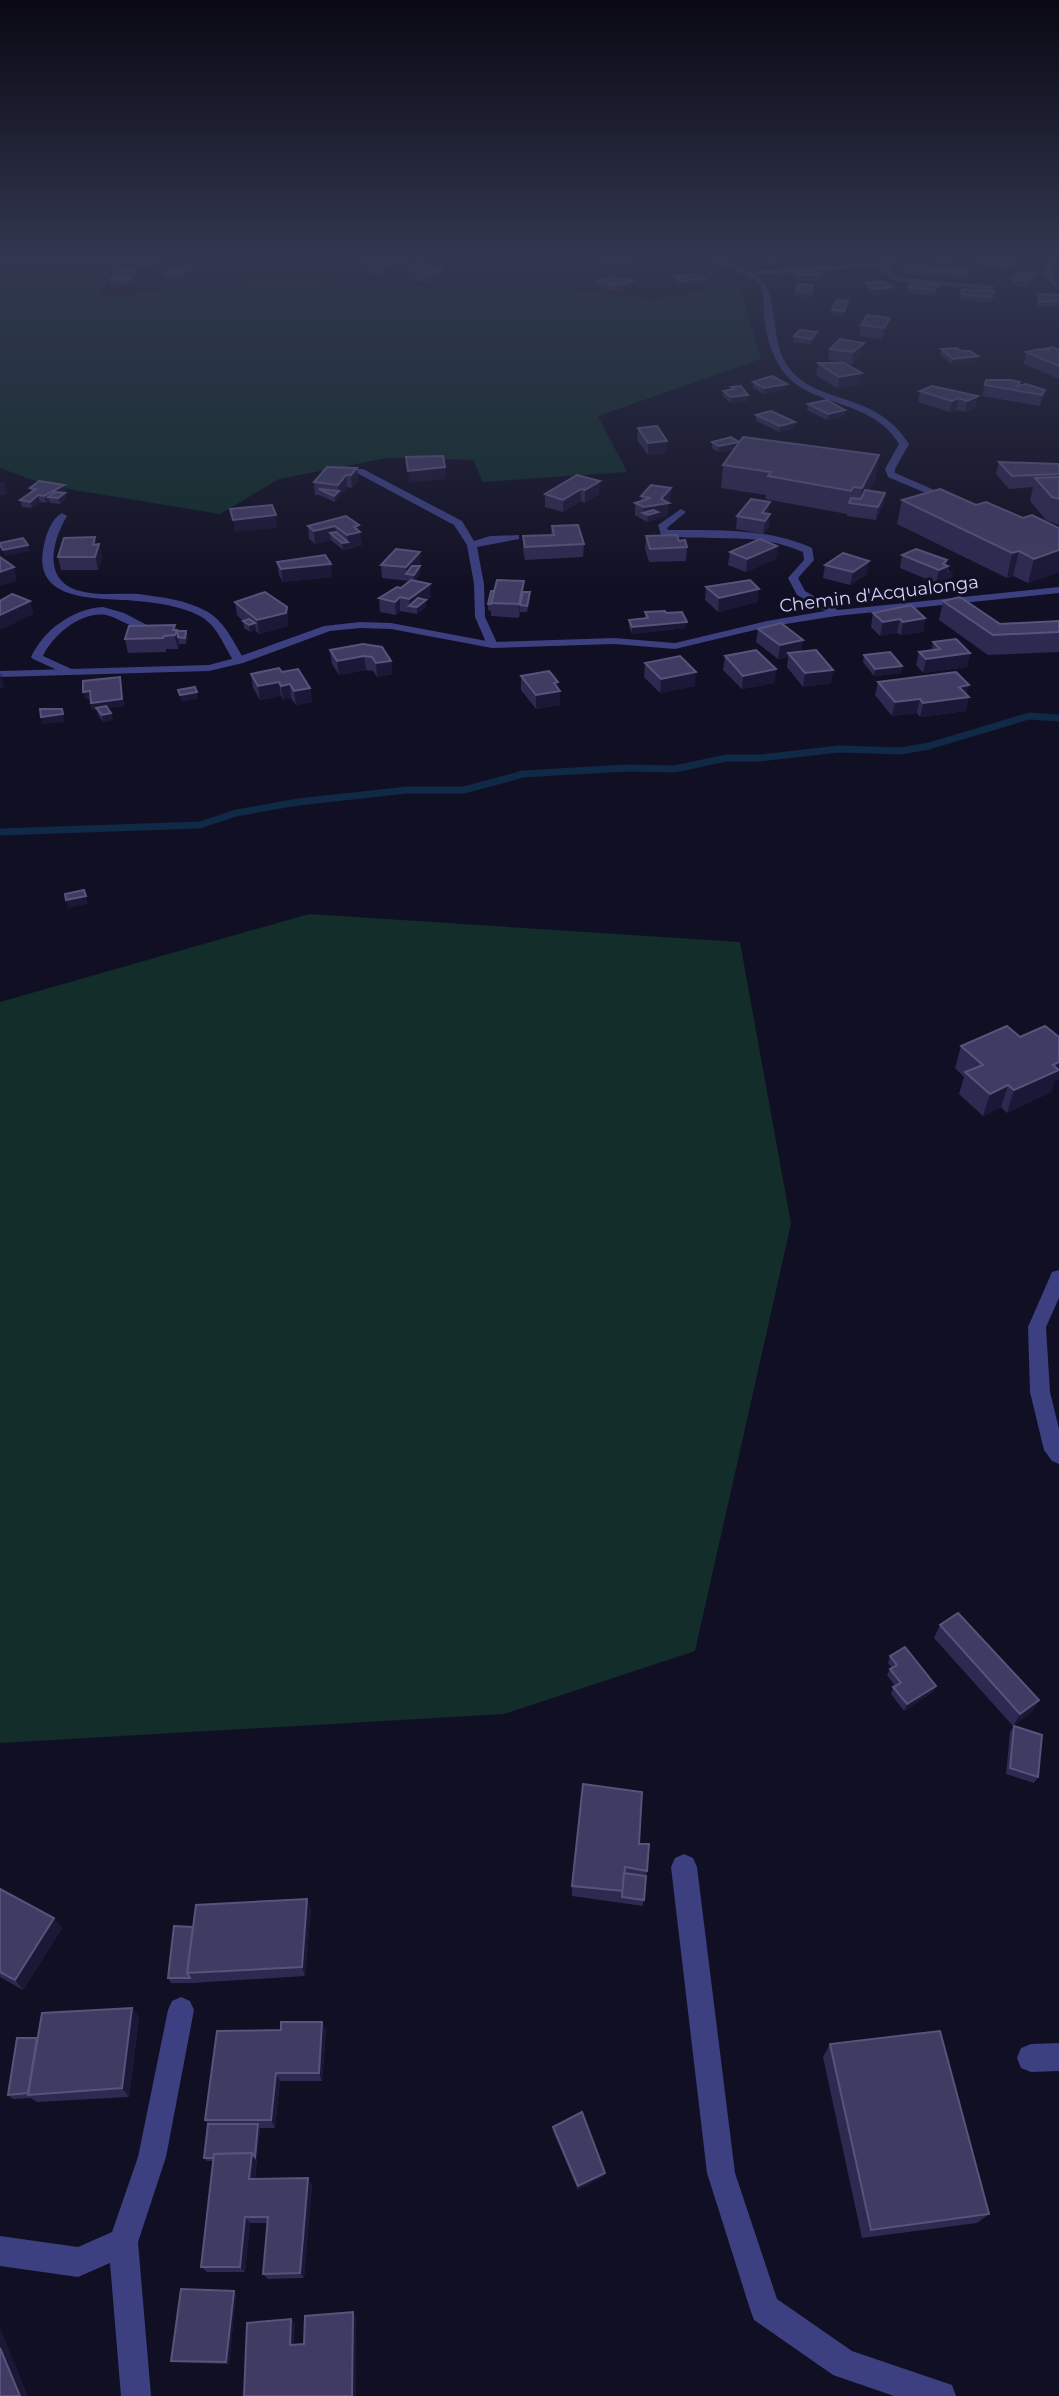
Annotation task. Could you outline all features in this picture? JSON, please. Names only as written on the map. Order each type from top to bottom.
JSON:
[{"type":"street","points":[[785,368],[802,381],[888,422],[904,444],[890,469],[891,475],[963,504]]},
{"type":"street","points":[[360,471],[458,523],[472,545],[479,584],[480,617],[492,645]]},
{"type":"street","points":[[681,512],[662,527],[665,533],[720,533],[783,539],[808,550],[809,560],[793,578],[802,593],[836,613]]},
{"type":"street","points":[[62,516],[51,532],[46,547],[54,578],[64,589],[177,604],[206,615],[219,628],[239,661]]},
{"type":"street","points":[[472,545],[490,539],[515,537]]},
{"type":"street","name":"Chemin d'Acqualonga","points":[[0,674],[182,671],[239,661],[328,628],[360,625],[391,626],[492,645],[614,640],[675,646],[767,624],[836,613],[1059,590]]},
{"type":"street","points":[[70,672],[37,657],[43,643],[84,612],[114,611],[141,625]]},
{"type":"street","points":[[1059,1277],[1037,1327],[1040,1392],[1054,1450],[1059,1455]]},
{"type":"street","points":[[684,1867],[721,2173],[765,2309],[844,2364],[940,2396]]},
{"type":"street","points":[[136,2396],[123,2242],[152,2157],[181,2010]]},
{"type":"street","points":[[1031,2058],[1059,2057]]},
{"type":"street","points":[[0,2251],[78,2262],[123,2242]]},
{"type":"green space","points":[[0,368],[736,368],[598,416],[627,472],[483,482],[473,460],[387,458],[279,479],[220,514],[49,486],[0,468]]},
{"type":"green space","points":[[309,914],[740,942],[791,1224],[695,1651],[504,1714],[0,1743],[0,1002]]},
{"type":"building","points":[[825,368],[853,368],[862,373],[839,377]]},
{"type":"building","points":[[772,376],[787,384],[764,388],[753,382]]},
{"type":"building","points":[[986,380],[1010,380],[1020,382],[1017,386],[1026,384],[1045,390],[1042,395],[985,385]]},
{"type":"building","points":[[741,386],[748,395],[731,397],[723,391],[734,389],[731,387]]},
{"type":"building","points":[[932,386],[978,396],[967,401],[958,398],[952,401],[920,391]]},
{"type":"building","points":[[827,400],[845,410],[828,414],[808,404]]},
{"type":"building","points":[[771,411],[795,422],[780,426],[756,415]]},
{"type":"building","points":[[657,426],[667,441],[648,443],[638,428]]},
{"type":"building","points":[[731,437],[739,442],[719,446],[712,442]]},
{"type":"building","points":[[743,437],[879,455],[862,488],[853,487],[851,491],[768,476],[771,472],[723,465]]},
{"type":"building","points":[[443,456],[445,467],[408,471],[406,457]]},
{"type":"building","points":[[999,462],[1059,464],[1059,474],[1012,476]]},
{"type":"building","points":[[327,467],[357,468],[351,475],[346,475],[338,485],[314,482]]},
{"type":"building","points":[[577,475],[600,481],[563,500],[545,494]]},
{"type":"building","points":[[1059,477],[1059,499],[1052,497],[1035,478]]},
{"type":"building","points":[[39,481],[64,485],[44,496],[38,495],[30,502],[20,500],[36,489],[30,488]]},
{"type":"building","points":[[651,485],[671,488],[661,499],[669,503],[644,507],[635,503],[651,498],[641,496]]},
{"type":"building","points":[[319,489],[339,491],[334,496]]},
{"type":"building","points":[[940,489],[976,505],[986,502],[1023,518],[1032,515],[1059,528],[1059,550],[1034,559],[1019,551],[1012,553],[902,500]]},
{"type":"building","points":[[865,490],[885,493],[878,507],[849,503],[851,498],[861,499]]},
{"type":"building","points":[[55,492],[65,493],[58,498],[48,497]]},
{"type":"building","points":[[751,499],[770,502],[762,513],[770,514],[765,521],[737,516]]},
{"type":"building","points":[[272,505],[276,515],[233,520],[230,509]]},
{"type":"building","points":[[653,510],[658,512],[648,515],[643,513]]},
{"type":"building","points":[[346,516],[359,525],[354,527],[360,532],[347,535],[335,526],[314,531],[308,526]]},
{"type":"building","points":[[578,525],[584,544],[525,547],[523,536],[554,535],[552,526]]},
{"type":"building","points":[[336,532],[348,542],[342,543],[330,533]]},
{"type":"building","points":[[677,535],[679,541],[685,540],[687,547],[650,549],[646,536]]},
{"type":"building","points":[[95,537],[93,545],[99,544],[95,557],[58,557],[64,538]]},
{"type":"building","points":[[23,538],[28,545],[3,550],[0,545],[0,543]]},
{"type":"building","points":[[760,539],[777,546],[747,559],[730,552]]},
{"type":"building","points":[[396,549],[420,552],[406,567],[381,565]]},
{"type":"building","points":[[916,549],[947,560],[943,564],[948,566],[939,570],[902,555]]},
{"type":"building","points":[[843,553],[869,561],[853,572],[825,565]]},
{"type":"building","points":[[325,555],[331,564],[281,569],[277,562]]},
{"type":"building","points":[[0,557],[14,567],[0,572]]},
{"type":"building","points":[[412,566],[420,566],[414,575],[406,574]]},
{"type":"building","points":[[411,580],[430,584],[409,599],[400,597],[395,602],[379,598],[397,587],[401,588]]},
{"type":"building","points":[[497,580],[524,581],[519,604],[491,603]]},
{"type":"building","points":[[750,580],[759,589],[719,598],[706,587]]},
{"type":"building","points":[[491,591],[494,591],[491,604],[488,604]]},
{"type":"building","points":[[265,592],[287,607],[286,613],[257,620],[235,602]]},
{"type":"building","points":[[523,592],[530,592],[527,606],[520,605]]},
{"type":"building","points":[[12,594],[30,601],[0,615],[0,601]]},
{"type":"building","points":[[960,597],[1000,624],[1059,621],[1059,632],[993,635],[943,601]]},
{"type":"building","points":[[418,598],[426,600],[417,607],[409,606]]},
{"type":"building","points":[[911,605],[925,618],[883,622],[873,613]]},
{"type":"building","points":[[645,612],[682,612],[687,622],[632,627],[629,620],[648,618]]},
{"type":"building","points":[[249,619],[255,623],[249,625],[243,621]]},
{"type":"building","points":[[781,623],[803,640],[780,645],[758,629]]},
{"type":"building","points":[[175,625],[175,635],[125,639],[129,626]]},
{"type":"building","points":[[177,631],[186,631],[185,638],[178,637]]},
{"type":"building","points":[[956,639],[970,653],[926,659],[919,652],[940,649],[933,642]]},
{"type":"building","points":[[363,644],[382,647],[391,661],[376,663],[372,657],[364,656],[337,661],[330,650]]},
{"type":"building","points":[[756,650],[776,669],[743,676],[725,656]]},
{"type":"building","points":[[816,650],[833,670],[805,673],[788,653]]},
{"type":"building","points":[[890,652],[902,666],[875,669],[864,655]]},
{"type":"building","points":[[680,656],[696,672],[661,679],[645,663]]},
{"type":"building","points":[[279,668],[282,672],[298,669],[310,688],[294,691],[290,684],[281,686],[279,682],[258,686],[251,674]]},
{"type":"building","points":[[549,671],[558,682],[554,683],[560,691],[536,695],[521,676]]},
{"type":"building","points":[[956,672],[969,685],[959,687],[969,697],[923,703],[920,699],[895,702],[878,682]]},
{"type":"building","points":[[120,677],[122,699],[91,703],[90,691],[83,692],[83,681]]},
{"type":"building","points":[[195,687],[197,692],[180,695],[178,690]]},
{"type":"building","points":[[106,706],[111,713],[102,715],[96,708]]},
{"type":"building","points":[[40,709],[62,709],[63,714],[41,717]]},
{"type":"building","points":[[84,890],[86,896],[66,900],[65,894]]},
{"type":"building","points":[[1007,1026],[1020,1037],[1045,1026],[1059,1037],[1059,1062],[1053,1065],[1059,1070],[1014,1090],[1008,1085],[990,1094],[965,1072],[983,1065],[961,1046]]},
{"type":"building","points":[[958,1613],[1039,1700],[1020,1714],[940,1625]]},
{"type":"building","points":[[905,1647],[936,1686],[907,1704],[893,1687],[901,1683],[890,1669],[897,1665],[890,1656]]},
{"type":"building","points":[[1014,1726],[1042,1735],[1038,1777],[1010,1768]]},
{"type":"building","points":[[583,1784],[642,1792],[639,1844],[649,1844],[647,1871],[625,1867],[623,1891],[572,1886]]},
{"type":"building","points":[[624,1873],[646,1876],[644,1900],[622,1897]]},
{"type":"building","points":[[0,1889],[54,1918],[15,1980],[0,1972]]},
{"type":"building","points":[[307,1899],[302,1967],[187,1973],[196,1905]]},
{"type":"building","points":[[174,1926],[193,1927],[187,1973],[190,1978],[168,1978]]},
{"type":"building","points":[[132,2008],[122,2088],[28,2095],[42,2013]]},
{"type":"building","points":[[281,2022],[322,2022],[319,2073],[276,2073],[271,2120],[205,2120],[217,2031],[281,2030]]},
{"type":"building","points":[[940,2031],[989,2214],[871,2230],[830,2044]]},
{"type":"building","points":[[17,2038],[37,2038],[28,2093],[8,2095]]},
{"type":"building","points":[[582,2112],[605,2173],[578,2186],[553,2127]]},
{"type":"building","points":[[208,2124],[258,2124],[255,2157],[252,2153],[214,2154],[214,2158],[204,2158]]},
{"type":"building","points":[[252,2153],[249,2179],[308,2178],[300,2273],[263,2274],[268,2217],[245,2217],[240,2267],[201,2267],[214,2154]]},
{"type":"building","points":[[181,2289],[234,2291],[226,2362],[171,2361]]},
{"type":"building","points":[[353,2312],[352,2396],[244,2396],[247,2323],[291,2319],[290,2345],[304,2344],[305,2316]]},
{"type":"building","points":[[0,2348],[20,2396],[0,2396]]},
{"type":"waterway","points":[[0,832],[200,825],[236,813],[298,802],[407,790],[464,790],[523,774],[626,768],[675,769],[726,758],[759,758],[839,749],[901,751],[929,746],[1029,716],[1059,718]]}]
